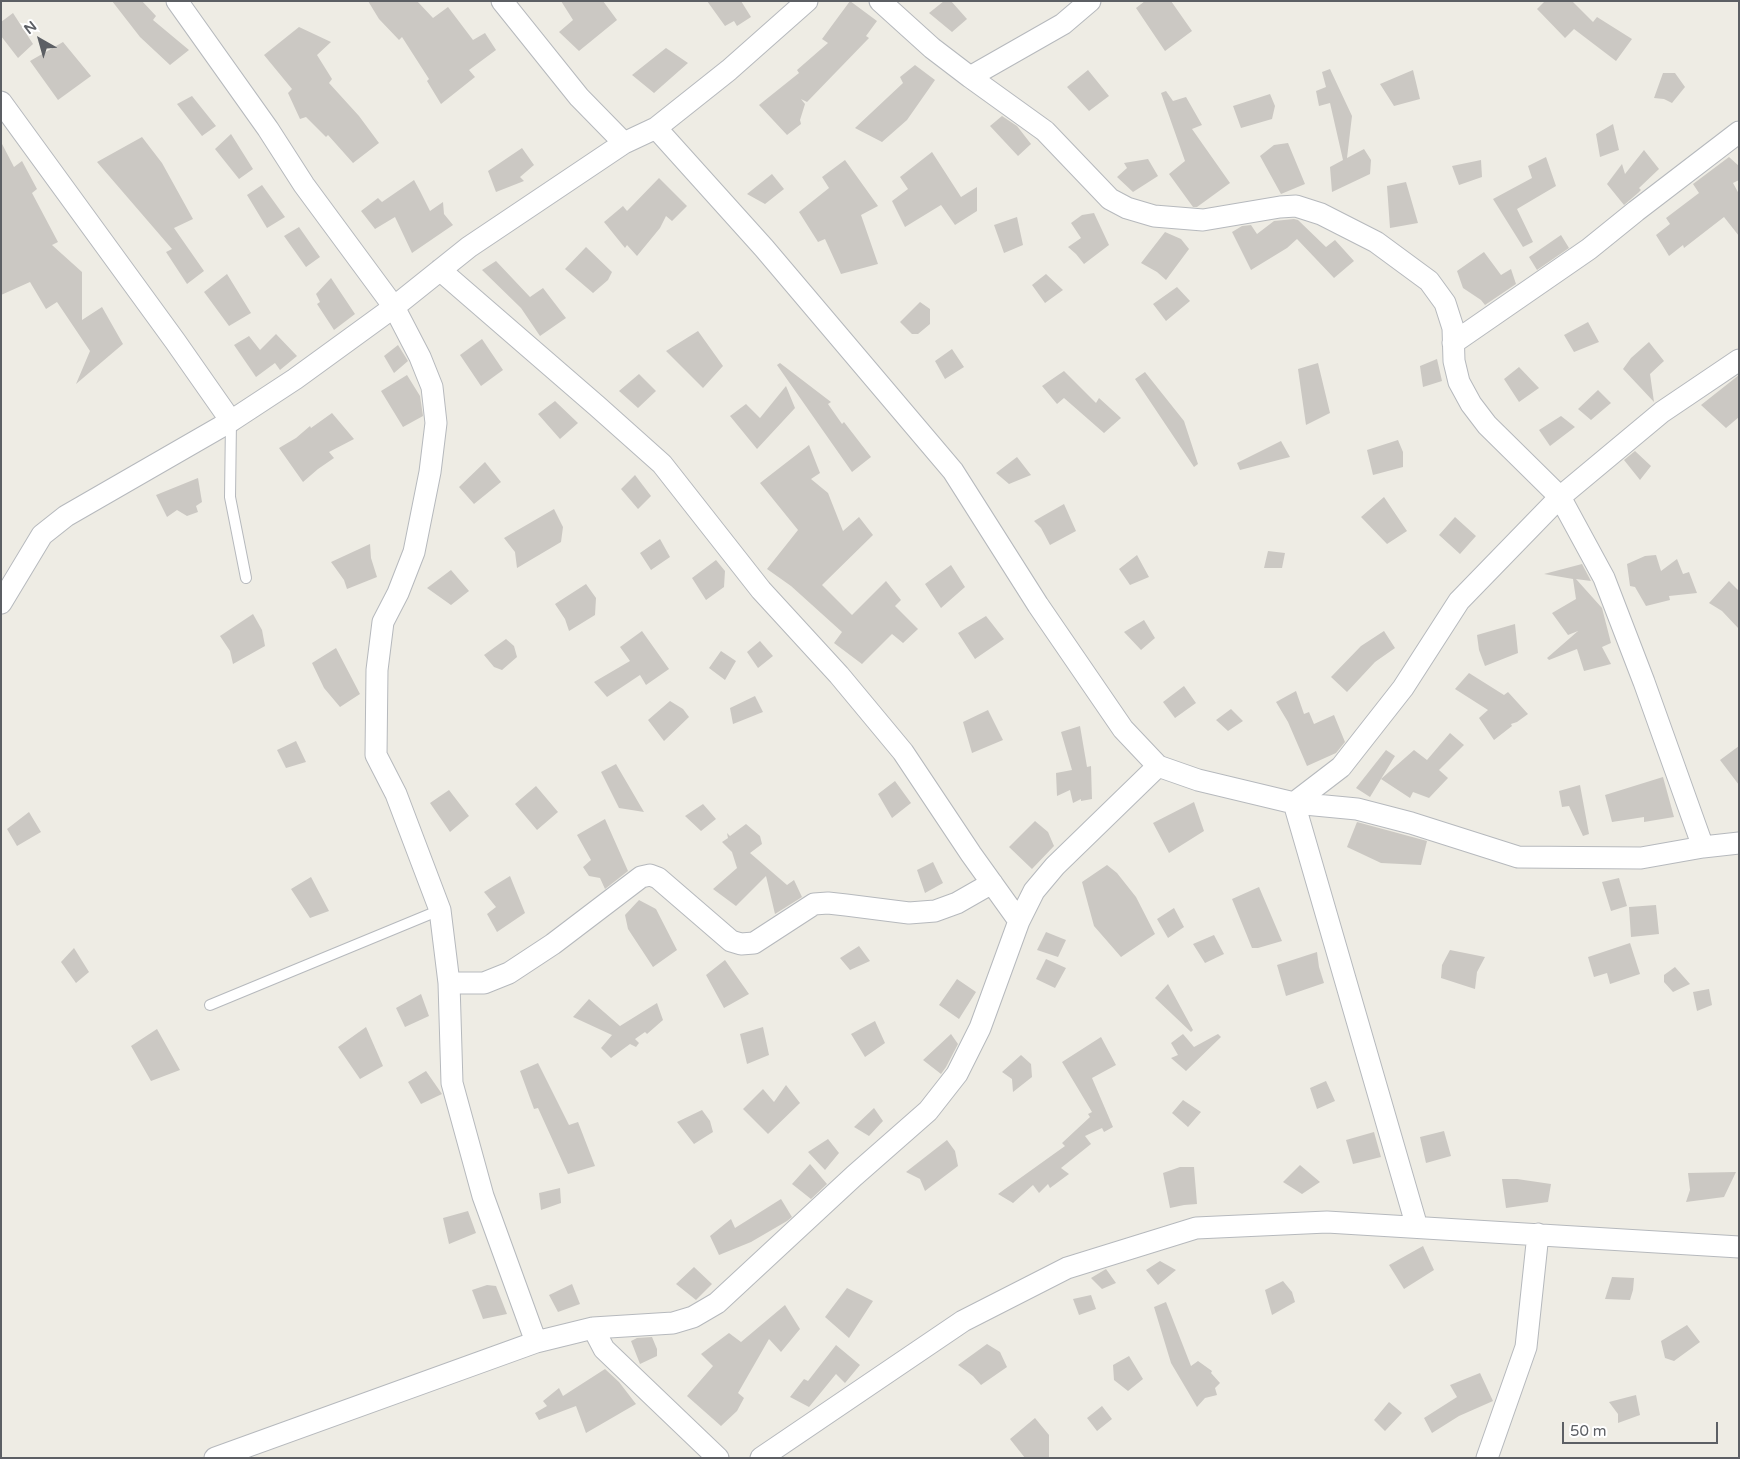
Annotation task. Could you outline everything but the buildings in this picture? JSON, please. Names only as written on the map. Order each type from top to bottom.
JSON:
[{"type":"street","points":[[177,1],[268,129],[304,185],[394,307],[420,357],[432,387],[436,423],[430,472],[414,552],[398,593],[383,622],[377,670],[376,755],[396,794],[440,910],[448,982],[452,1083],[483,1196],[536,1342]]},
{"type":"street","points":[[502,1],[579,98],[624,143]]},
{"type":"street","points":[[1,603],[42,536],[66,516],[230,421],[295,379],[394,307],[469,247],[624,143],[656,128],[729,70],[807,1]]},
{"type":"street","points":[[880,1],[932,48],[1045,131],[1110,199],[1127,208],[1154,216],[1203,220],[1296,206],[1322,214],[1376,242],[1429,281],[1445,303],[1453,328],[1454,361],[1459,382],[1471,404],[1487,425],[1560,497],[1604,578],[1644,682],[1703,847]]},
{"type":"street","points":[[970,77],[1063,24],[1090,1]]},
{"type":"street","points":[[1,102],[175,341],[230,421]]},
{"type":"street","points":[[656,128],[764,248],[953,471],[1038,605],[1118,720],[1158,766],[1198,780],[1294,803],[1357,809],[1411,823],[1518,857],[1641,858],[1703,847],[1739,844]]},
{"type":"street","points":[[1453,343],[1590,250],[1636,211],[1739,132]]},
{"type":"street","points":[[440,270],[662,464],[761,590],[839,675],[903,752],[1019,920]]},
{"type":"street","points":[[1294,803],[1341,767],[1403,688],[1459,601],[1560,497],[1662,412],[1739,360]]},
{"type":"street","points":[[215,1458],[536,1342],[593,1328],[672,1322],[692,1317],[717,1303],[928,1110],[957,1074],[980,1028],[1019,920],[1034,891],[1055,866],[1158,766]]},
{"type":"street","points":[[1294,803],[1418,1227]]},
{"type":"street","points":[[448,982],[484,983],[509,973],[553,944],[642,877],[650,874],[658,878],[731,941],[741,944],[754,943],[814,904],[837,904],[909,913],[935,911],[957,903],[992,883]]},
{"type":"street","points":[[761,1458],[963,1321],[1067,1268],[1196,1228],[1327,1222],[1739,1246]]},
{"type":"street","points":[[1487,1458],[1526,1347],[1538,1234]]},
{"type":"street","points":[[593,1328],[604,1349],[718,1458]]},
{"type":"lane","points":[[230,421],[230,497],[246,578]]},
{"type":"lane","points":[[210,1006],[440,910]]}]
